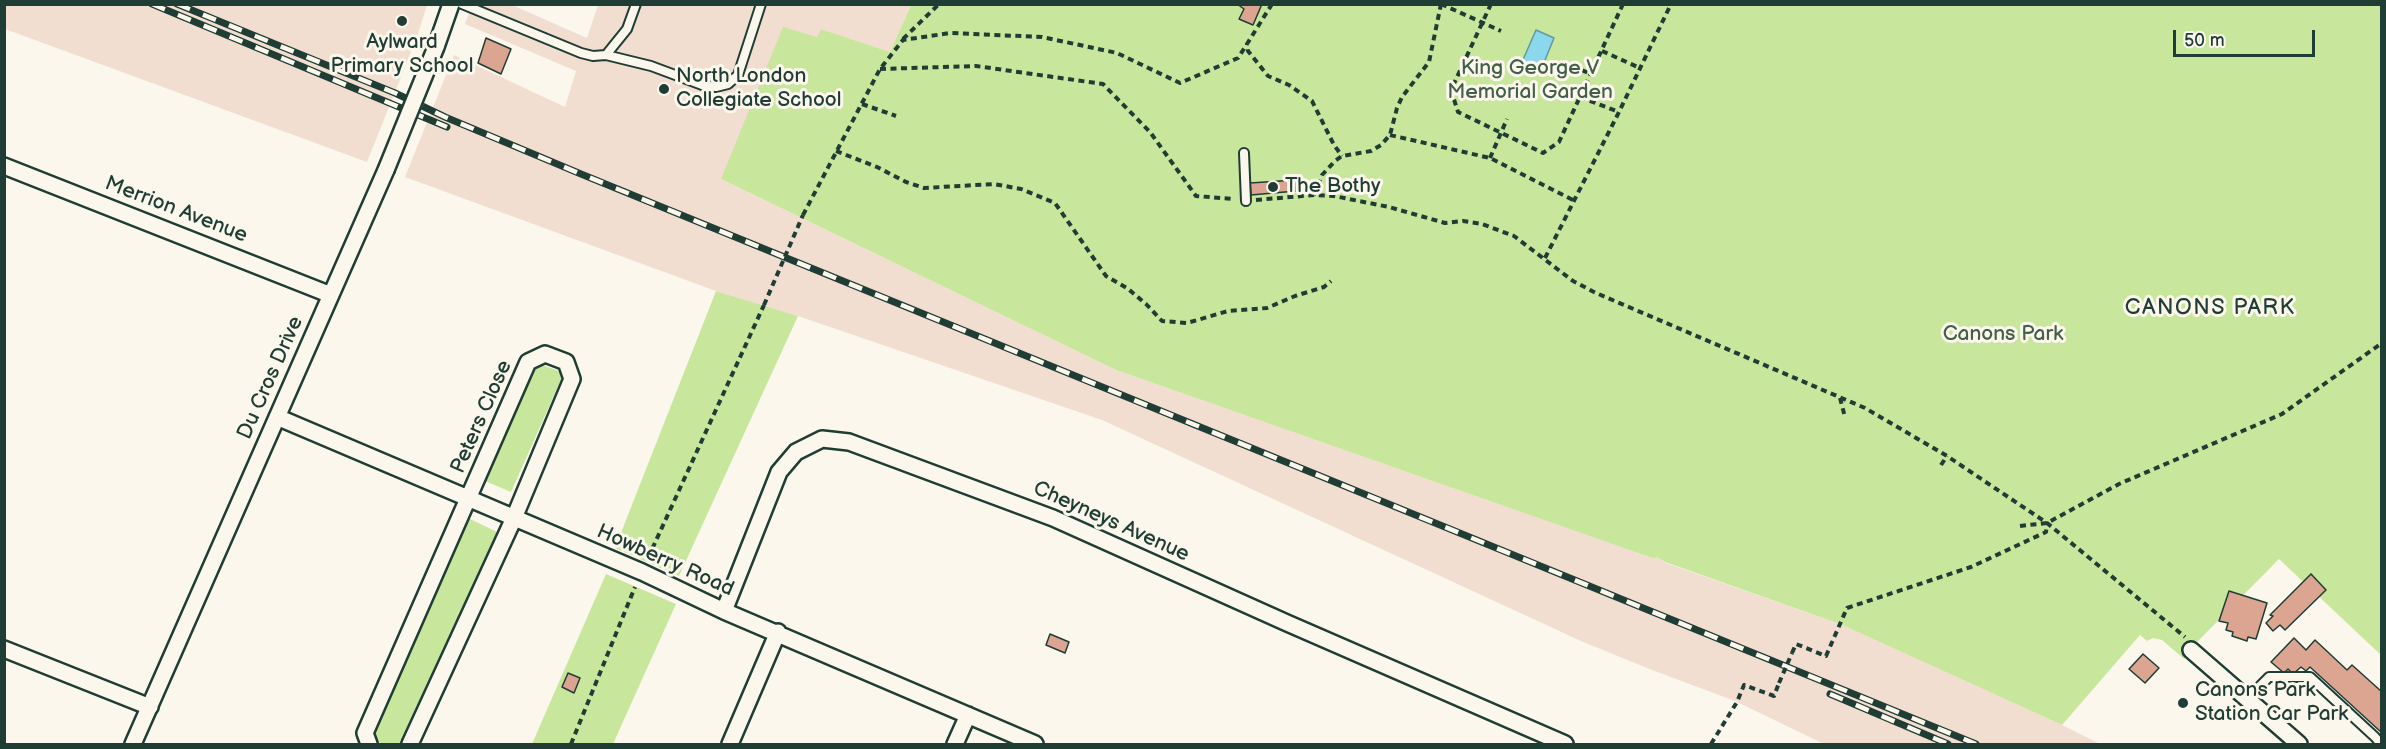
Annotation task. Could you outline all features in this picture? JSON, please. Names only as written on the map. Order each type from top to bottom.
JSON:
[{"type":"street","name":"Du Cros Drive","points":[[133,744],[386,170],[451,4]]},
{"type":"street","name":"Merrion Avenue","points":[[4,166],[331,295]]},
{"type":"street","name":"Peters Close","points":[[369,744],[365,733],[528,362],[545,354],[566,362],[572,379],[514,518],[410,744]]},
{"type":"street","name":"Howberry Road","points":[[277,417],[642,572],[724,611],[778,632],[1035,744]]},
{"type":"street","name":"Cheyneys Avenue","points":[[724,611],[779,472],[796,452],[822,439],[849,442],[1053,518],[1565,744]]},
{"type":"street","points":[[730,744],[778,632]]},
{"type":"street","points":[[4,649],[150,707]]},
{"type":"street","points":[[2191,650],[2299,744]]},
{"type":"street","points":[[955,744],[968,715]]},
{"type":"lane","points":[[462,4],[581,53],[594,57],[606,55],[651,66],[702,85],[716,87],[728,84],[738,75],[761,4]]},
{"type":"lane","points":[[606,55],[627,28],[636,4]]},
{"type":"lane","points":[[1244,153],[1246,201]]},
{"type":"lane","points":[[2247,699],[2269,677],[2310,677],[2381,744]]},
{"type":"path","points":[[571,744],[642,572],[803,215],[880,69],[903,39],[939,4]]},
{"type":"path","points":[[903,39],[950,33],[1042,37],[1117,53],[1180,83],[1238,58],[1272,4]]},
{"type":"path","points":[[1314,195],[1322,175],[1342,156],[1371,151],[1381,145],[1390,135],[1402,97],[1429,62],[1441,4],[1501,32]]},
{"type":"path","points":[[1491,4],[1451,90],[1458,112],[1543,153],[1559,142],[1623,4]]},
{"type":"path","points":[[1545,258],[1671,4]]},
{"type":"path","points":[[1247,44],[1248,51],[1268,76],[1289,85],[1312,101],[1342,156]]},
{"type":"path","points":[[1602,51],[1640,68]]},
{"type":"path","points":[[880,69],[976,66],[1103,84],[1150,132],[1196,196],[1246,201],[1334,195],[1389,207],[1445,223],[1463,221],[1482,224],[1514,236],[1573,281],[1596,293],[1865,408],[1947,456],[2047,523],[2188,639],[2191,650]]},
{"type":"path","points":[[1572,66],[1591,74]]},
{"type":"path","points":[[1580,97],[1619,112]]},
{"type":"path","points":[[862,104],[896,116]]},
{"type":"path","points":[[1490,158],[1507,119]]},
{"type":"path","points":[[1390,135],[1490,158],[1573,200]]},
{"type":"path","points":[[836,152],[924,188],[994,184],[1021,189],[1055,203],[1106,276],[1128,288],[1161,321],[1187,323],[1228,311],[1267,308],[1324,287],[1331,282]]},
{"type":"path","points":[[2020,526],[2047,523],[2119,484],[2253,429],[2282,414],[2382,343]]},
{"type":"path","points":[[1840,398],[1845,417]]},
{"type":"path","points":[[1941,465],[1947,456]]},
{"type":"path","points":[[1711,744],[1737,702],[1744,685],[1774,696],[1796,644],[1826,656],[1847,608],[1971,567],[2046,532],[2047,523]]},
{"type":"shaded area","points":[[4,5],[427,5],[417,37],[367,162],[5,29]]},
{"type":"shaded area","points":[[472,5],[512,5],[587,38],[598,5],[911,5],[890,52],[821,29],[818,37],[721,179],[1116,370],[1655,559],[1656,557],[1666,563],[1840,624],[2100,744],[1824,744],[1735,701],[1581,641],[1102,420],[798,316],[716,291],[405,177],[454,55],[565,107],[576,71],[465,24]]},
{"type":"green space","name":"Canons Park","points":[[911,5],[2381,5],[2381,655],[2279,559],[2199,640],[2184,659],[2162,640],[2153,638],[2147,641],[2140,635],[2062,725],[1840,624],[1656,557],[1655,559],[1116,370],[721,179],[783,27],[817,37],[821,29],[890,52]]},
{"type":"green space","points":[[716,291],[798,316],[679,576],[615,548]]},
{"type":"green space","points":[[537,363],[564,373],[511,492],[485,481]]},
{"type":"green space","points":[[468,518],[497,532],[399,744],[383,744],[371,738]]},
{"type":"green space","points":[[606,574],[676,604],[613,744],[532,744]]},
{"type":"water","points":[[1536,30],[1554,38],[1541,70],[1522,62]]},
{"type":"building","points":[[1237,4],[1262,4],[1253,25],[1239,19],[1244,9]]},
{"type":"building","points":[[486,38],[511,49],[501,74],[478,63]]},
{"type":"building","name":"The Bothy","points":[[1295,180],[1296,191],[1251,195],[1250,183]]},
{"type":"building","points":[[2311,574],[2326,590],[2285,630],[2280,625],[2273,631],[2266,623],[2273,616],[2270,615]]},
{"type":"building","points":[[2229,591],[2267,603],[2256,639],[2248,637],[2247,641],[2232,636],[2233,632],[2226,630],[2228,623],[2219,621]]},
{"type":"building","points":[[1050,634],[1069,642],[1065,653],[1046,645]]},
{"type":"building","points":[[2294,638],[2306,650],[2315,640],[2347,670],[2352,665],[2382,692],[2382,733],[2310,667],[2306,671],[2301,667],[2293,674],[2288,669],[2284,673],[2271,662]]},
{"type":"building","points":[[2143,654],[2159,668],[2145,683],[2129,669]]},
{"type":"building","points":[[568,673],[580,678],[574,693],[562,687]]},
{"type":"railway","points":[[152,4],[447,127]]},
{"type":"railway","points":[[177,4],[395,93],[445,117],[581,174],[1976,744]]},
{"type":"railway","points":[[1830,694],[1948,744]]},
{"type":"place","name":"Aylward Primary School","points":[[402,21]]},
{"type":"place","name":"North London Collegiate School","points":[[664,89]]},
{"type":"place","name":"The Bothy","points":[[1273,187]]},
{"type":"place","name":"Canons Park Station Car Park","points":[[2183,703]]},
{"type":"district","name":"CANONS PARK","points":[[2210,308]]},
{"type":"park label","name":"King George V Memorial Garden","points":[[1530,81]]}]
